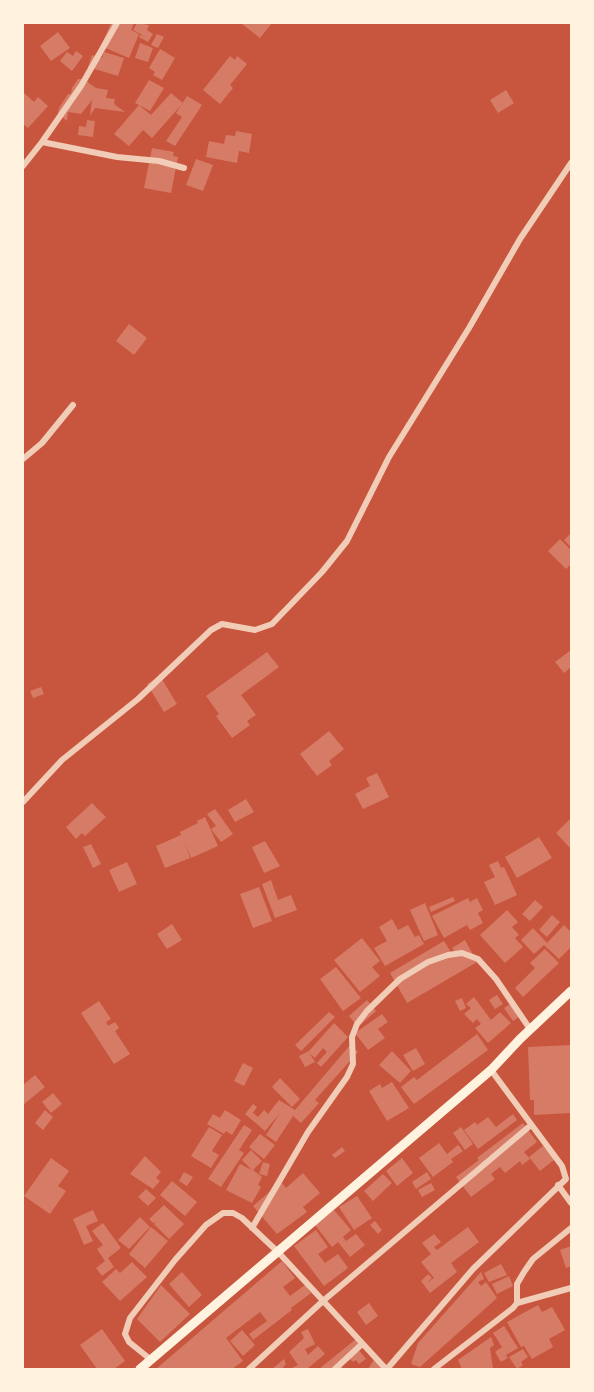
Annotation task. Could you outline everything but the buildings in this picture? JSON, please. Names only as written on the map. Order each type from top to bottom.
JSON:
[{"type":"main road","points":[[140,1369],[491,1070],[571,991]]},
{"type":"street","points":[[23,166],[81,86],[117,23]]},
{"type":"street","points":[[42,142],[117,157],[159,161],[184,168]]},
{"type":"street","points":[[23,802],[62,760],[138,699],[211,630],[222,624],[254,630],[272,624],[323,572],[347,541],[389,457],[469,328],[520,239],[571,163]]},
{"type":"street","points":[[23,459],[42,443],[73,405]]},
{"type":"street","points":[[252,1228],[308,1132],[347,1077],[353,1064],[352,1037],[357,1024],[400,979],[428,962],[448,955],[462,953],[478,959],[496,979],[530,1029]]},
{"type":"street","points":[[150,1359],[129,1342],[125,1330],[131,1318],[206,1224],[223,1213],[233,1213],[279,1252],[387,1369],[473,1269],[566,1179],[566,1172],[491,1070]]},
{"type":"street","points":[[249,1369],[323,1301],[531,1125]]},
{"type":"street","points":[[558,1185],[571,1203]]},
{"type":"street","points":[[517,1303],[517,1284],[533,1259],[571,1228]]},
{"type":"street","points":[[435,1369],[517,1303],[571,1288]]},
{"type":"street","points":[[335,1369],[362,1344]]}]
